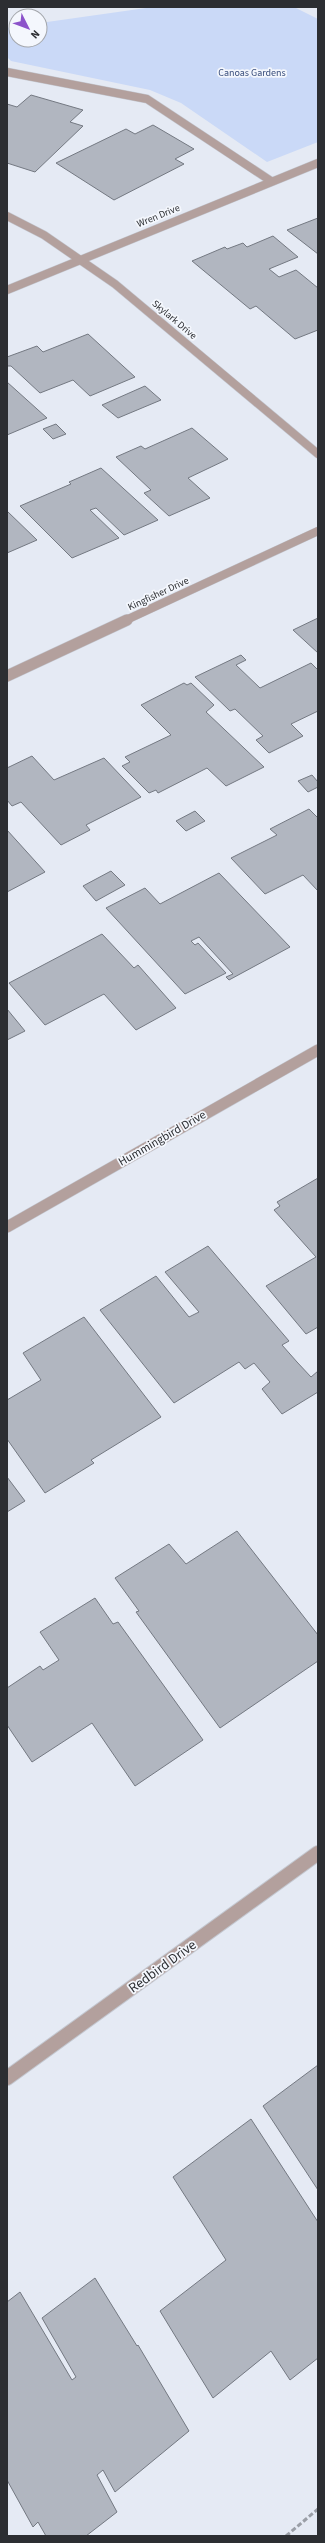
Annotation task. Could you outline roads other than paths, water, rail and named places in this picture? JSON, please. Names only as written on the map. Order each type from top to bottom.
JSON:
[{"type":"street","points":[[7,72],[147,98],[271,181]]},
{"type":"street","name":"Wren Drive","points":[[7,290],[79,259],[318,163]]},
{"type":"street","name":"Skylark Drive","points":[[7,216],[44,235],[115,284],[318,454]]},
{"type":"street","name":"Kingfisher Drive","points":[[7,676],[318,531]]},
{"type":"street","name":"Hummingbird Drive","points":[[7,1227],[318,1050]]},
{"type":"street","name":"Redbird Drive","points":[[7,2078],[318,1853]]},
{"type":"park label","name":"Canoas Gardens","points":[[252,72]]}]
